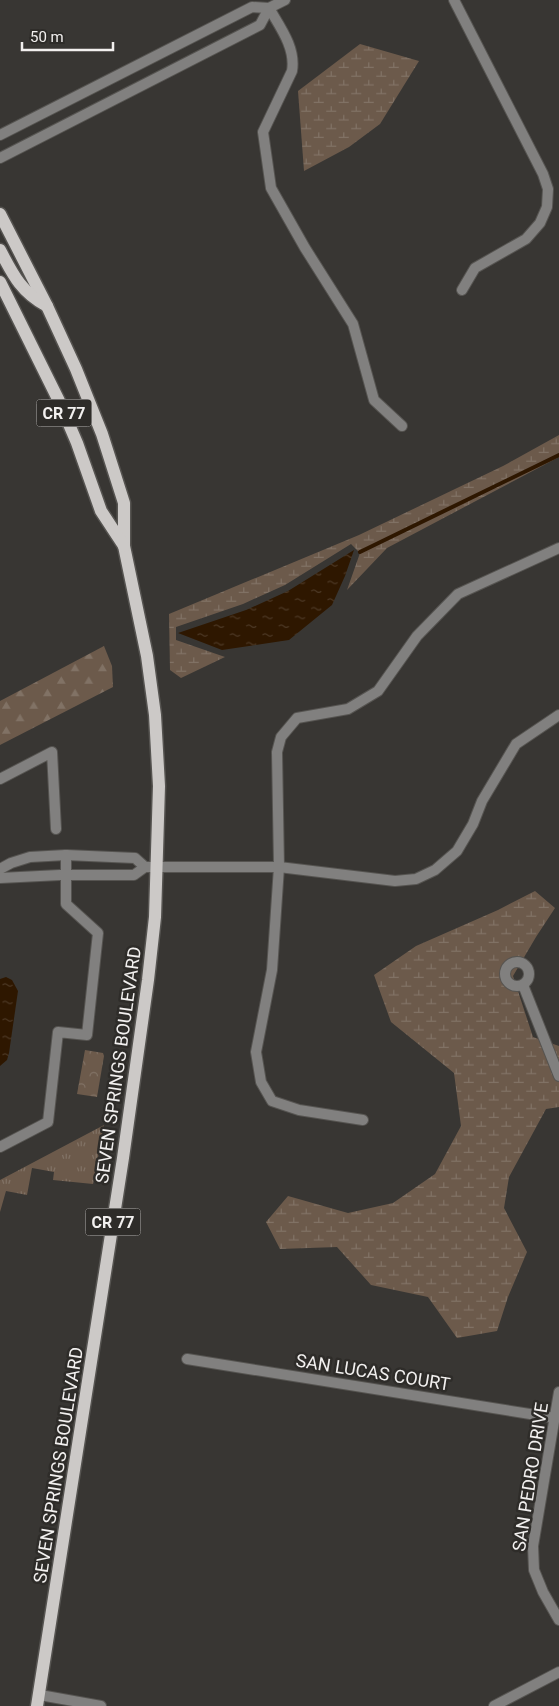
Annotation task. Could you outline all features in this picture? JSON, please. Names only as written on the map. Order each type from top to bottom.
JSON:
[{"type":"main road","name":"SEVEN SPRINGS BOULEVARD","points":[[0,214],[47,306],[76,369],[113,468],[124,504],[124,546],[147,656],[155,715],[159,786],[151,867],[155,917],[152,951],[127,1128],[38,1700]]},
{"type":"main road","points":[[0,250],[15,279],[36,300],[47,306]]},
{"type":"main road","name":"SEVEN SPRINGS BOULEVARD","points":[[0,282],[59,401],[77,443],[101,511],[124,546]]},
{"type":"street","points":[[0,135],[252,7],[270,8],[285,0]]},
{"type":"street","points":[[454,0],[543,174],[548,189],[547,207],[540,223],[526,239],[475,268],[462,290]]},
{"type":"street","points":[[0,158],[260,25],[270,8]]},
{"type":"street","points":[[270,8],[288,41],[294,63],[264,132],[272,188],[305,248],[353,324],[374,400],[402,426]]},
{"type":"street","points":[[362,1120],[300,1110],[272,1101],[261,1082],[256,1052],[272,970],[279,867],[277,752],[281,736],[296,718],[348,708],[378,691],[417,636],[458,594],[559,548]]},
{"type":"street","points":[[0,878],[66,875],[134,875],[151,867],[279,867],[395,881],[416,879],[435,870],[457,851],[473,824],[482,801],[516,744],[559,714]]},
{"type":"street","points":[[0,778],[52,752],[56,829]]},
{"type":"street","points":[[0,869],[30,857],[66,855],[135,858],[151,867]]},
{"type":"street","points":[[0,1147],[48,1122],[58,1032],[88,1035],[98,933],[66,904],[66,855]]},
{"type":"street","points":[[523,985],[559,1076]]},
{"type":"street","name":"SAN LUCAS COURT","points":[[187,1359],[555,1418]]},
{"type":"street","name":"SAN PEDRO DRIVE","points":[[559,1392],[533,1546],[534,1570],[559,1620]]},
{"type":"street","points":[[494,1706],[559,1672]]},
{"type":"street","points":[[38,1700],[101,1706]]},
{"type":"green space","points":[[360,44],[419,61],[380,124],[349,147],[304,171],[298,91]]},
{"type":"green space","points":[[559,435],[559,457],[387,548],[347,590],[360,553],[351,544],[285,585],[243,604],[176,627],[176,640],[225,657],[181,678],[170,670],[169,614],[359,535],[503,466]]},
{"type":"green space","points":[[104,646],[112,666],[113,687],[0,745],[0,701]]},
{"type":"green space","points":[[535,891],[555,908],[513,976],[533,1037],[559,1046],[559,1107],[546,1109],[509,1177],[504,1208],[527,1252],[508,1297],[497,1331],[457,1338],[428,1297],[371,1285],[337,1247],[280,1249],[266,1222],[288,1196],[348,1213],[393,1203],[435,1174],[461,1126],[454,1073],[391,1022],[374,975],[416,946],[498,910]]},
{"type":"green space","points":[[85,1050],[103,1053],[104,1056],[97,1097],[77,1094]]},
{"type":"green space","points":[[104,1125],[93,1184],[53,1180],[54,1172],[32,1168],[27,1195],[6,1191],[0,1212],[0,1180]]},
{"type":"water","points":[[354,550],[332,605],[289,640],[222,650],[178,633],[246,610],[288,591]]},
{"type":"water","points":[[6,977],[12,980],[18,991],[9,1053],[7,1060],[0,1066],[0,979]]},
{"type":"waterway","points":[[360,552],[559,455]]}]
